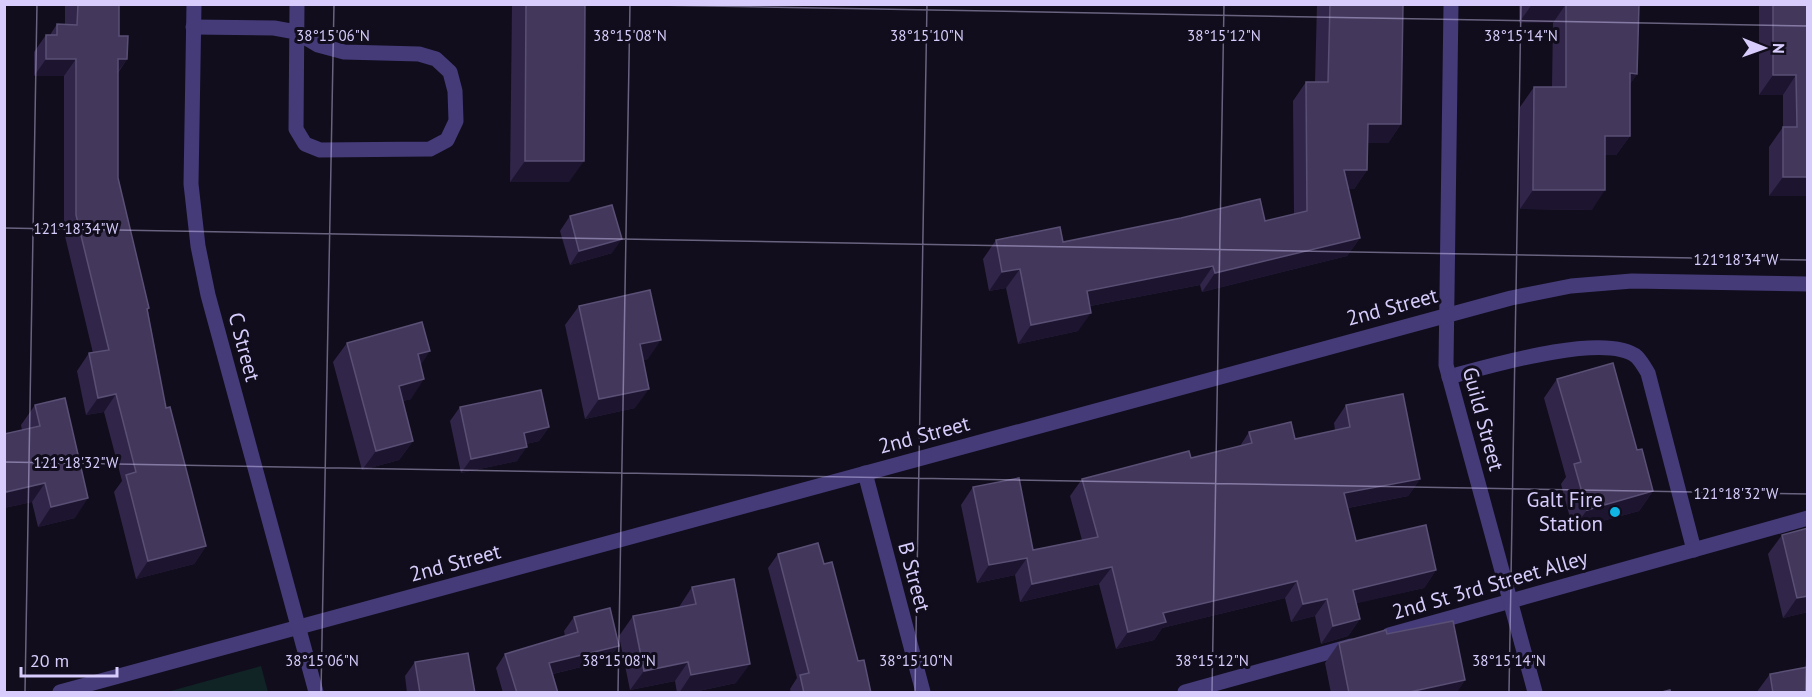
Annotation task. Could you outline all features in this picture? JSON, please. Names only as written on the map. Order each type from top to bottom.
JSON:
[{"type":"street","name":"C Street","points":[[194,4],[191,184],[198,246],[208,295],[316,693]]},
{"type":"street","points":[[193,27],[274,28],[296,32],[318,45],[344,52],[419,54],[436,59],[450,72],[455,91],[456,121],[447,140],[430,149],[320,150],[305,144],[296,129],[296,32],[297,4]]},
{"type":"street","name":"Guild Street","points":[[1451,4],[1446,365],[1535,693]]},
{"type":"street","name":"2nd Street","points":[[60,693],[1510,298],[1571,286],[1632,281],[1808,284]]},
{"type":"street","points":[[1449,377],[1540,352],[1617,349],[1637,357],[1648,373],[1694,550]]},
{"type":"street","name":"B Street","points":[[865,473],[923,693]]},
{"type":"street","name":"2nd St 3rd Street Alley","points":[[1185,693],[1808,518]]},
{"type":"green space","points":[[261,666],[268,692],[167,692]]},
{"type":"building","points":[[78,4],[119,4],[119,36],[128,36],[127,59],[118,59],[118,178],[149,308],[147,309],[166,408],[170,407],[206,546],[148,561],[126,475],[136,472],[116,394],[98,398],[89,353],[109,350],[76,215],[76,59],[46,59],[46,35],[57,35],[57,24],[77,25]]},
{"type":"building","points":[[526,4],[585,4],[584,161],[525,161]]},
{"type":"building","points":[[1330,4],[1403,4],[1401,124],[1368,124],[1367,170],[1344,170],[1360,238],[1215,273],[1213,266],[1087,291],[1091,313],[1031,325],[1020,269],[1002,272],[996,240],[1060,227],[1063,242],[1260,199],[1265,221],[1307,211],[1306,82],[1328,82]]},
{"type":"building","points":[[1566,4],[1639,4],[1637,74],[1630,73],[1630,136],[1605,136],[1605,190],[1533,190],[1534,87],[1566,87]]},
{"type":"building","points":[[1773,4],[1808,4],[1808,177],[1783,177],[1783,127],[1797,127],[1796,75],[1773,75]]},
{"type":"building","points":[[612,205],[622,239],[579,251],[570,216]]},
{"type":"building","points":[[650,290],[661,340],[640,344],[649,389],[599,399],[579,306]]},
{"type":"building","points":[[422,322],[430,351],[418,354],[424,379],[399,386],[413,441],[376,451],[347,343]]},
{"type":"building","points":[[1613,363],[1637,450],[1642,449],[1653,491],[1587,510],[1574,464],[1581,462],[1557,379]]},
{"type":"building","points":[[541,390],[549,427],[524,433],[527,447],[471,459],[460,407]]},
{"type":"building","points":[[1403,394],[1420,479],[1344,493],[1356,541],[1426,525],[1436,570],[1353,590],[1360,619],[1333,626],[1327,599],[1303,604],[1297,581],[1163,613],[1166,622],[1128,632],[1112,567],[1032,584],[1027,558],[989,565],[973,487],[1019,478],[1033,550],[1098,537],[1082,479],[1189,451],[1191,458],[1252,443],[1249,432],[1291,422],[1295,439],[1350,427],[1346,405]]},
{"type":"building","points":[[65,398],[88,498],[51,507],[45,483],[6,492],[4,487],[4,434],[40,426],[35,405]]},
{"type":"building","points":[[1808,528],[1808,596],[1797,598],[1782,535]]},
{"type":"building","points":[[818,543],[824,564],[832,562],[858,661],[864,660],[871,693],[804,693],[800,675],[809,673],[778,554]]},
{"type":"building","points":[[734,579],[750,664],[691,675],[688,662],[644,671],[633,616],[696,604],[692,587]]},
{"type":"building","points":[[610,608],[619,646],[549,663],[558,693],[517,693],[505,654],[578,632],[574,617]]},
{"type":"building","points":[[1453,621],[1465,680],[1405,693],[1349,693],[1339,643],[1386,630],[1387,634]]},
{"type":"building","points":[[468,653],[475,693],[420,693],[415,662]]},
{"type":"building","points":[[1808,667],[1808,693],[1773,693],[1770,674]]},
{"type":"place","name":"Galt Fire Station","points":[[1615,512]]}]
